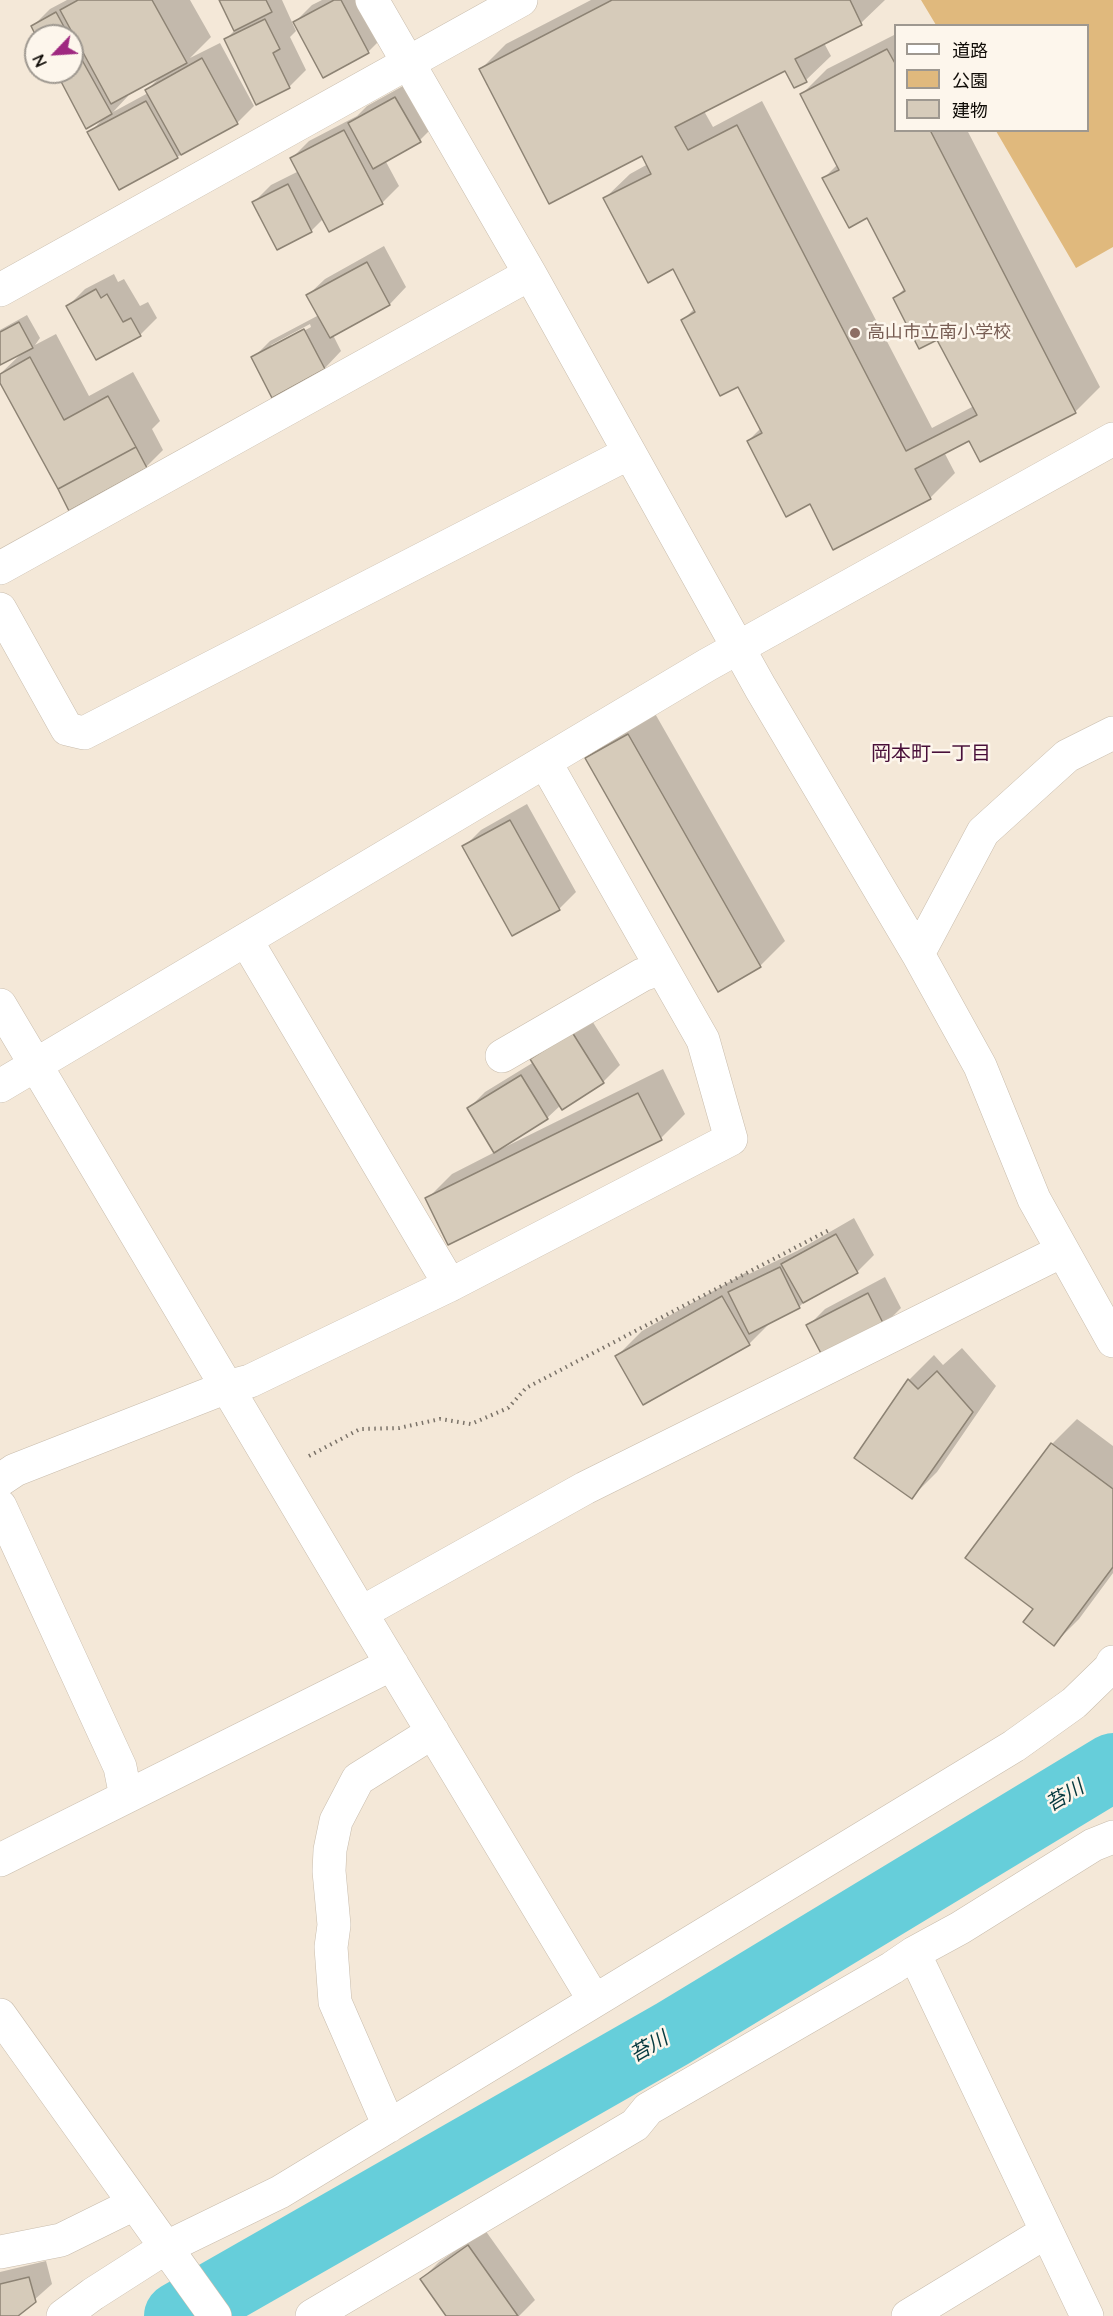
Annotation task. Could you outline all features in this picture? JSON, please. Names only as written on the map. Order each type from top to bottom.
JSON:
[{"type":"street","points":[[372,0],[530,274],[738,647],[918,954],[980,1066],[1034,1199],[1113,1341]]},
{"type":"street","points":[[0,290],[521,0]]},
{"type":"street","points":[[0,568],[530,274]]},
{"type":"street","points":[[0,1086],[738,647],[1113,439]]},
{"type":"street","points":[[0,609],[68,729],[84,733],[630,453]]},
{"type":"street","points":[[918,954],[983,832],[1067,756],[1113,733]]},
{"type":"street","points":[[0,1480],[15,1470],[250,1380],[450,1285],[731,1139],[703,1040],[545,762]]},
{"type":"street","points":[[246,940],[450,1285]]},
{"type":"street","points":[[502,1056],[642,975],[662,968]]},
{"type":"street","points":[[0,1005],[594,2000]]},
{"type":"street","points":[[361,1613],[585,1488],[1062,1251]]},
{"type":"street","points":[[0,1506],[120,1767],[126,1797]]},
{"type":"street","points":[[63,2316],[93,2294],[170,2256],[280,2192],[1014,1746],[1074,1703],[1113,1662]]},
{"type":"street","points":[[0,1860],[392,1664]]},
{"type":"street","points":[[388,2126],[335,2002],[331,1947],[334,1925],[329,1871],[330,1850],[336,1821],[358,1779],[433,1732]]},
{"type":"street","points":[[312,2316],[635,2125],[648,2109],[960,1928],[1093,1845],[1112,1839]]},
{"type":"street","points":[[914,1953],[1087,2316]]},
{"type":"street","points":[[0,2015],[215,2316]]},
{"type":"street","points":[[0,2252],[61,2240],[134,2204]]},
{"type":"street","points":[[908,2316],[1046,2232]]},
{"type":"path","points":[[276,1470],[303,1459],[360,1429],[399,1428],[440,1419],[471,1424],[508,1408],[526,1388],[831,1229]]},
{"type":"green space","points":[[921,0],[1113,0],[1113,247],[1076,268],[997,132],[1089,132],[1089,24],[935,24]]},
{"type":"building","points":[[78,0],[152,0],[187,63],[111,104],[84,54],[84,24],[68,24],[60,10]]},
{"type":"building","points":[[219,0],[266,0],[272,12],[234,31]]},
{"type":"building","points":[[334,0],[341,0],[369,53],[323,78],[293,22]]},
{"type":"building","points":[[612,0],[850,0],[862,25],[795,59],[807,82],[794,88],[785,71],[675,127],[688,150],[737,125],[906,451],[977,415],[937,340],[919,349],[893,298],[905,291],[867,218],[849,228],[822,178],[839,170],[800,94],[887,49],[894,61],[894,132],[931,132],[1076,413],[980,462],[969,441],[915,469],[931,499],[833,550],[810,504],[786,517],[747,441],[762,433],[738,387],[720,396],[681,320],[695,312],[673,269],[648,283],[603,198],[651,174],[642,156],[549,204],[479,69]]},
{"type":"building","points":[[56,12],[62,24],[35,24]]},
{"type":"building","points":[[265,19],[280,49],[273,53],[290,88],[256,105],[224,39]]},
{"type":"building","points":[[202,58],[238,124],[181,155],[145,90]]},
{"type":"building","points":[[84,64],[112,114],[86,129],[62,84],[84,84]]},
{"type":"building","points":[[395,97],[421,142],[373,169],[348,123]]},
{"type":"building","points":[[146,101],[178,158],[119,190],[87,132]]},
{"type":"building","points":[[344,130],[383,204],[329,232],[290,158]]},
{"type":"building","points":[[288,184],[312,232],[277,250],[252,202]]},
{"type":"building","points":[[367,262],[390,305],[330,338],[306,295]]},
{"type":"building","points":[[96,289],[101,298],[107,294],[123,322],[131,318],[141,336],[96,360],[66,306]]},
{"type":"building","points":[[19,322],[33,348],[0,365],[0,332]]},
{"type":"building","points":[[304,329],[325,369],[272,398],[251,357]]},
{"type":"building","points":[[30,357],[64,420],[108,396],[136,447],[58,489],[0,383],[0,374]]},
{"type":"building","points":[[136,447],[147,468],[69,511],[58,489]]},
{"type":"building","points":[[628,734],[761,967],[718,992],[585,758]]},
{"type":"building","points":[[510,820],[560,910],[512,936],[462,846]]},
{"type":"building","points":[[572,1032],[604,1083],[562,1110],[530,1059]]},
{"type":"building","points":[[521,1075],[548,1119],[494,1153],[467,1108]]},
{"type":"building","points":[[638,1093],[662,1140],[448,1245],[425,1198]]},
{"type":"building","points":[[836,1234],[858,1273],[803,1303],[781,1264]]},
{"type":"building","points":[[780,1267],[800,1308],[749,1334],[728,1292]]},
{"type":"building","points":[[868,1293],[885,1327],[824,1359],[806,1325]]},
{"type":"building","points":[[722,1296],[750,1345],[643,1405],[615,1356]]},
{"type":"building","points":[[937,1371],[973,1412],[912,1499],[854,1458],[908,1379],[918,1389]]},
{"type":"building","points":[[1051,1443],[1113,1489],[1113,1567],[1054,1646],[1023,1622],[1033,1609],[965,1558]]},
{"type":"building","points":[[468,2245],[518,2316],[446,2316],[420,2279]]},
{"type":"building","points":[[29,2277],[36,2302],[18,2316],[0,2316],[0,2284]]},
{"type":"waterway","name":"苔川","points":[[178,2316],[672,2034],[1113,1767]]},
{"type":"place","name":"高山市立南小学校","points":[[855,333]]},
{"type":"district","name":"岡本町一丁目","points":[[931,754]]}]
